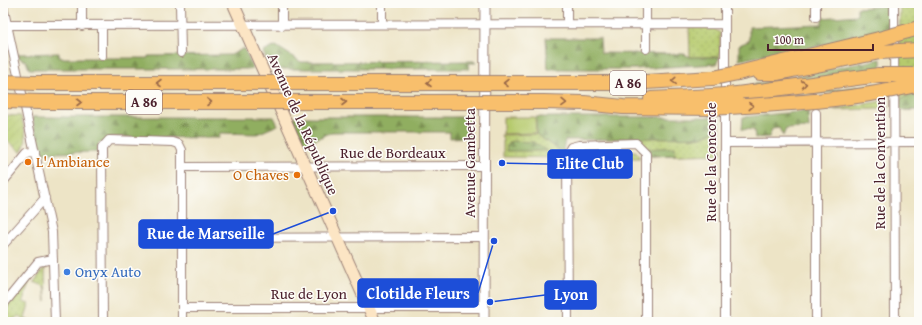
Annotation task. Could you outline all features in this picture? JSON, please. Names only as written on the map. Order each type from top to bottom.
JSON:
[{"type":"highway","points":[[879,46],[919,28]]},
{"type":"highway","name":"A 86","points":[[3,82],[628,83],[713,78],[738,73],[778,73],[879,46],[919,50]]},
{"type":"highway","points":[[712,102],[842,78],[879,75],[919,75]]},
{"type":"highway","points":[[712,102],[823,99],[878,92],[919,84]]},
{"type":"highway","name":"A 86","points":[[4,101],[543,102],[584,103],[623,107],[712,102]]},
{"type":"main road","name":"Avenue de la République","points":[[233,3],[375,322]]},
{"type":"street","points":[[82,3],[82,26]]},
{"type":"street","points":[[180,3],[181,53]]},
{"type":"street","points":[[282,3],[282,26]]},
{"type":"street","points":[[382,3],[382,24]]},
{"type":"street","name":"Avenue Gambetta","points":[[484,322],[485,3]]},
{"type":"street","points":[[567,3],[567,24]]},
{"type":"street","points":[[646,3],[646,49]]},
{"type":"street","name":"Rue de la Concorde","points":[[725,3],[725,322]]},
{"type":"street","points":[[816,3],[816,17]]},
{"type":"street","name":"Rue de la Convention","points":[[894,3],[895,322]]},
{"type":"street","points":[[3,6],[52,232],[55,322]]},
{"type":"street","points":[[7,25],[282,26],[382,24],[725,24]]},
{"type":"street","points":[[102,26],[102,56]]},
{"type":"street","points":[[816,113],[816,322]]},
{"type":"street","points":[[103,322],[102,148],[109,140],[173,142],[179,144],[182,150],[182,322]]},
{"type":"street","points":[[725,143],[919,142]]},
{"type":"street","points":[[568,322],[567,154],[571,147],[579,145],[636,143],[646,153],[646,322]]},
{"type":"street","points":[[3,182],[27,153],[35,151]]},
{"type":"street","name":"Rue de Bordeaux","points":[[183,167],[484,166]]},
{"type":"street","points":[[3,245],[45,198]]},
{"type":"street","points":[[183,238],[484,237]]},
{"type":"street","points":[[3,305],[38,262],[53,259]]},
{"type":"street","name":"Rue de Lyon","points":[[182,308],[484,308]]},
{"type":"green space","points":[[900,3],[919,3],[919,110],[899,110]]},
{"type":"green space","points":[[889,6],[889,30],[836,43],[739,60],[739,45],[749,41],[749,27],[822,24],[822,18],[857,15],[857,8]]},
{"type":"green space","points":[[689,26],[712,27],[720,33],[720,57],[690,57]]},
{"type":"green space","points":[[546,38],[600,38],[601,53],[684,54],[690,57],[720,57],[716,64],[634,69],[548,69]]},
{"type":"green space","points":[[276,46],[301,62],[474,61],[476,63],[469,63],[469,69],[271,69],[263,52]]},
{"type":"green space","points":[[244,48],[253,69],[29,69],[26,61],[19,58],[18,54],[59,53],[59,58],[148,58],[148,56],[231,55]]},
{"type":"green space","points":[[881,59],[881,72],[750,88],[750,85]]},
{"type":"green space","points":[[877,84],[877,86],[848,91],[763,99]]},
{"type":"green space","points":[[919,93],[919,110],[899,110],[901,98]]},
{"type":"green space","points":[[888,100],[889,109],[830,110]]},
{"type":"green space","points":[[808,111],[809,128],[786,129],[783,136],[779,128],[772,129],[769,137],[755,138],[754,130],[742,129],[743,117]]},
{"type":"green space","points":[[3,115],[21,116],[26,139],[24,148],[21,152],[3,137]]},
{"type":"green space","points":[[32,117],[274,117],[278,125],[257,134],[220,133],[219,138],[111,137],[102,143],[99,143],[97,152],[44,153],[40,152]]},
{"type":"green space","points":[[293,117],[469,117],[470,137],[450,138],[450,132],[332,132],[305,144]]},
{"type":"green space","points":[[503,117],[535,117],[536,133],[503,134]]},
{"type":"green space","points":[[536,117],[714,117],[714,131],[702,137],[565,140],[563,151],[557,149],[536,134]]},
{"type":"green space","points":[[714,117],[720,117],[721,154],[651,156],[650,151],[638,138],[702,137],[714,131]]},
{"type":"green space","points":[[536,134],[557,149],[563,151],[563,158],[503,157],[503,141],[501,135]]},
{"type":"green space","points":[[513,141],[533,142],[547,151],[506,151],[508,143]]},
{"type":"green space","points":[[675,147],[675,155],[651,156],[647,149]]},
{"type":"green space","points":[[579,150],[636,151],[640,158],[572,158],[575,152]]},
{"type":"green space","points":[[45,267],[46,302],[44,286],[34,282]]},
{"type":"green space","points":[[26,281],[29,282],[23,302],[29,304],[25,319],[33,322],[26,322],[19,316],[9,322],[3,322],[3,310]]},
{"type":"place","name":"L'Ambiance","points":[[28,162]]},
{"type":"place","name":"Elite Club","points":[[502,163]]},
{"type":"place","name":"O Chaves","points":[[297,175]]},
{"type":"place","name":"Rue de Marseille","points":[[333,211]]},
{"type":"place","name":"Clotilde Fleurs","points":[[494,241]]},
{"type":"place","name":"Onyx Auto","points":[[67,272]]},
{"type":"place","name":"Lyon","points":[[490,302]]}]
